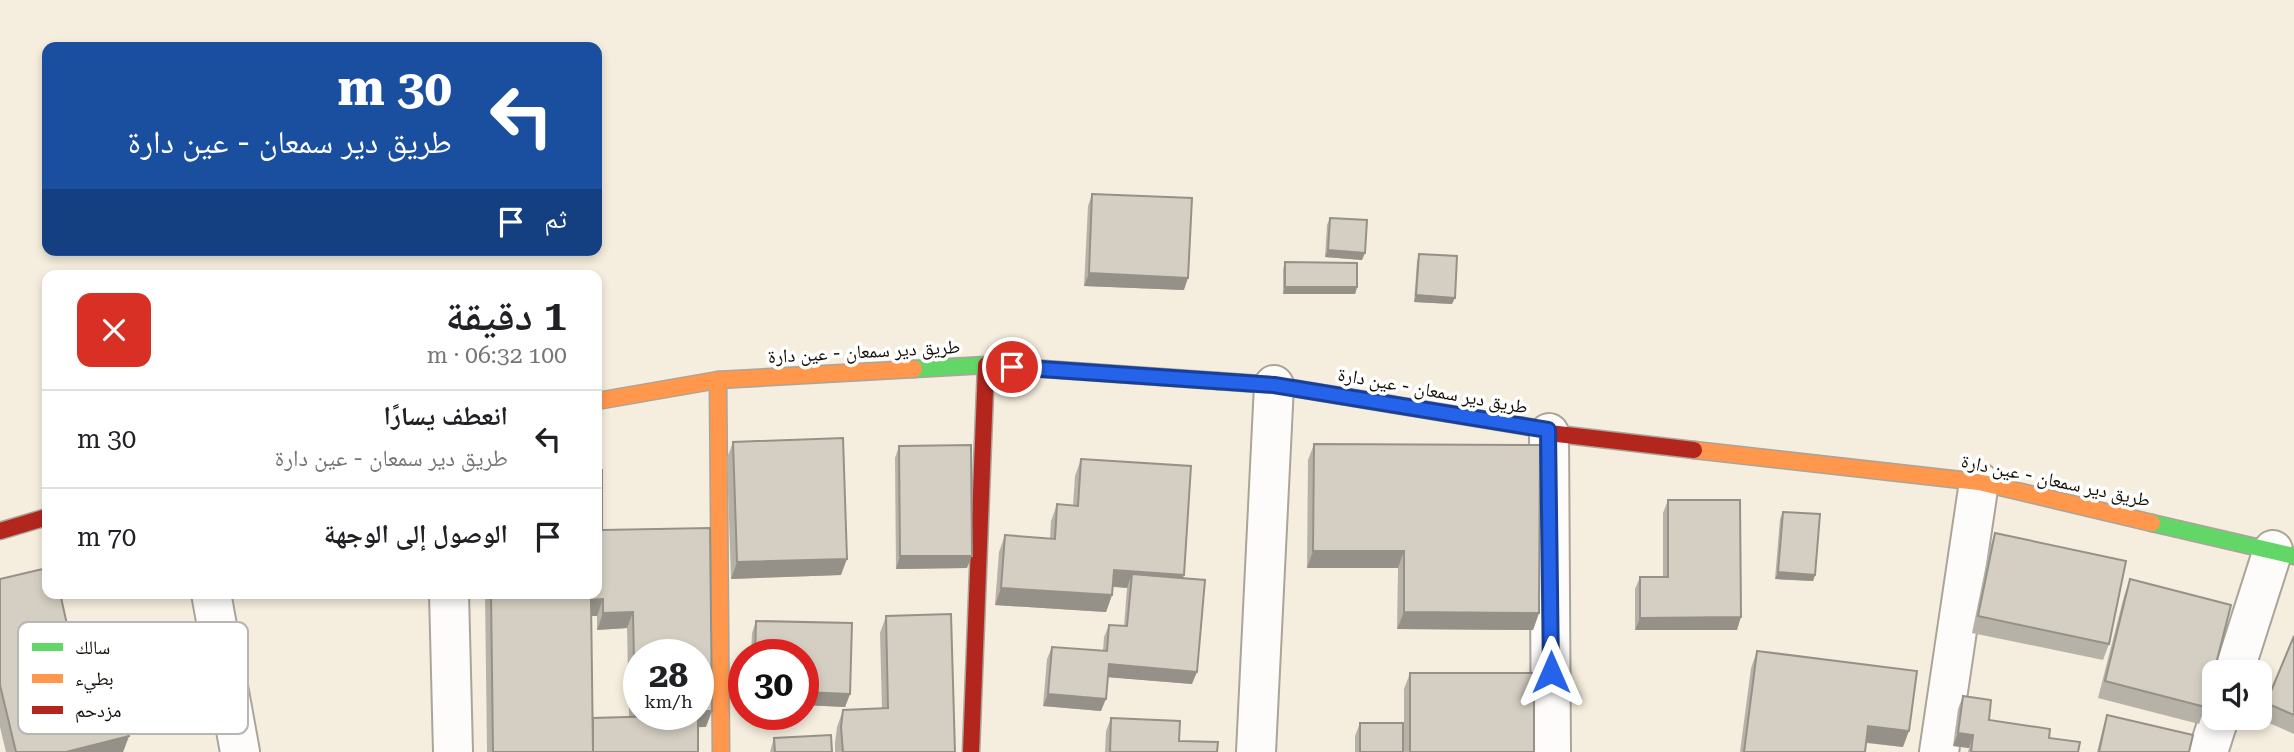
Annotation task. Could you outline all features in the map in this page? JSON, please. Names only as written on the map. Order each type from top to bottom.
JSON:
[{"type":"main road","name":"طريق دير سمعان - عين دارة","points":[[602,400],[718,380],[986,365],[1274,385],[1548,430],[1549,433],[1979,482],[2283,553]]},
{"type":"main road","points":[[971,752],[986,365]]},
{"type":"main road","points":[[718,380],[721,752]]},
{"type":"main road","points":[[0,531],[42,518]]},
{"type":"street","points":[[1256,752],[1274,385]]},
{"type":"street","points":[[1549,433],[1551,752]]},
{"type":"street","points":[[1938,752],[1979,482]]},
{"type":"street","points":[[2239,660],[2283,553]]},
{"type":"street","points":[[212,599],[216,622]]},
{"type":"street","points":[[449,599],[453,752]]},
{"type":"street","points":[[2208,752],[2215,730]]},
{"type":"street","points":[[237,734],[240,752]]},
{"type":"building","points":[[1092,194],[1192,198],[1188,278],[1089,273]]},
{"type":"building","points":[[1330,218],[1367,220],[1365,253],[1328,250]]},
{"type":"building","points":[[1419,254],[1457,256],[1455,298],[1416,295]]},
{"type":"building","points":[[1285,262],[1357,263],[1357,287],[1285,287]]},
{"type":"building","points":[[843,438],[847,559],[737,562],[733,442]]},
{"type":"building","points":[[1314,444],[1540,445],[1539,613],[1404,612],[1404,551],[1313,551]]},
{"type":"building","points":[[971,445],[972,556],[900,556],[899,446]]},
{"type":"building","points":[[1081,459],[1191,466],[1184,575],[1114,570],[1112,595],[1001,588],[1005,535],[1055,539],[1057,504],[1078,506]]},
{"type":"building","points":[[1668,500],[1740,500],[1741,617],[1640,618],[1640,577],[1668,577]]},
{"type":"building","points":[[1783,512],[1820,514],[1815,575],[1778,572]]},
{"type":"building","points":[[710,528],[711,639],[634,639],[633,612],[603,613],[603,599],[591,600],[593,752],[493,752],[491,599],[602,599],[602,530]]},
{"type":"building","points":[[1995,533],[2126,561],[2109,644],[1978,616]]},
{"type":"building","points":[[42,569],[42,599],[61,599],[66,622],[18,622],[18,734],[129,736],[66,752],[16,752],[0,685],[0,579]]},
{"type":"building","points":[[1132,574],[1205,580],[1197,672],[1109,664],[1106,699],[1048,694],[1052,647],[1107,651],[1109,625],[1127,626]]},
{"type":"building","points":[[2130,579],[2231,605],[2217,660],[2202,660],[2202,706],[2105,681]]},
{"type":"building","points":[[951,614],[955,752],[843,752],[843,710],[888,708],[886,616]]},
{"type":"building","points":[[756,621],[852,623],[850,694],[819,693],[819,639],[755,639]]},
{"type":"building","points":[[2294,636],[2294,715],[2272,706],[2272,689]]},
{"type":"building","points":[[1757,651],[1917,671],[1909,731],[1868,726],[1865,752],[1744,752]]},
{"type":"building","points":[[1410,673],[1534,673],[1534,752],[1410,752]]},
{"type":"building","points":[[1963,696],[1991,700],[1989,720],[2050,729],[2049,738],[2080,742],[2078,752],[1971,752],[1973,735],[1958,733]]},
{"type":"building","points":[[2107,715],[2193,735],[2189,752],[2099,752]]},
{"type":"building","points":[[623,717],[623,730],[698,730],[698,752],[593,752],[593,718]]},
{"type":"building","points":[[1111,718],[1180,721],[1179,741],[1218,742],[1217,752],[1110,752]]},
{"type":"building","points":[[1360,723],[1403,723],[1403,752],[1360,752]]},
{"type":"building","points":[[831,735],[832,752],[775,752],[774,738]]},
{"type":"traffic: fast","points":[[914,369],[986,365],[1218,381]]},
{"type":"traffic: fast","points":[[2152,523],[2294,556]]},
{"type":"traffic: slow","points":[[602,400],[718,380],[914,369]]},
{"type":"traffic: slow","points":[[718,380],[721,752]]},
{"type":"traffic: slow","points":[[1694,450],[1979,482],[2152,523]]},
{"type":"traffic: jam","points":[[971,752],[986,365]]},
{"type":"traffic: jam","points":[[1218,381],[1274,385],[1548,430],[1549,433],[1694,450]]},
{"type":"traffic: jam","points":[[0,531],[42,518]]},
{"type":"route","points":[[1012,367],[1274,385],[1548,430],[1551,672]]}]
